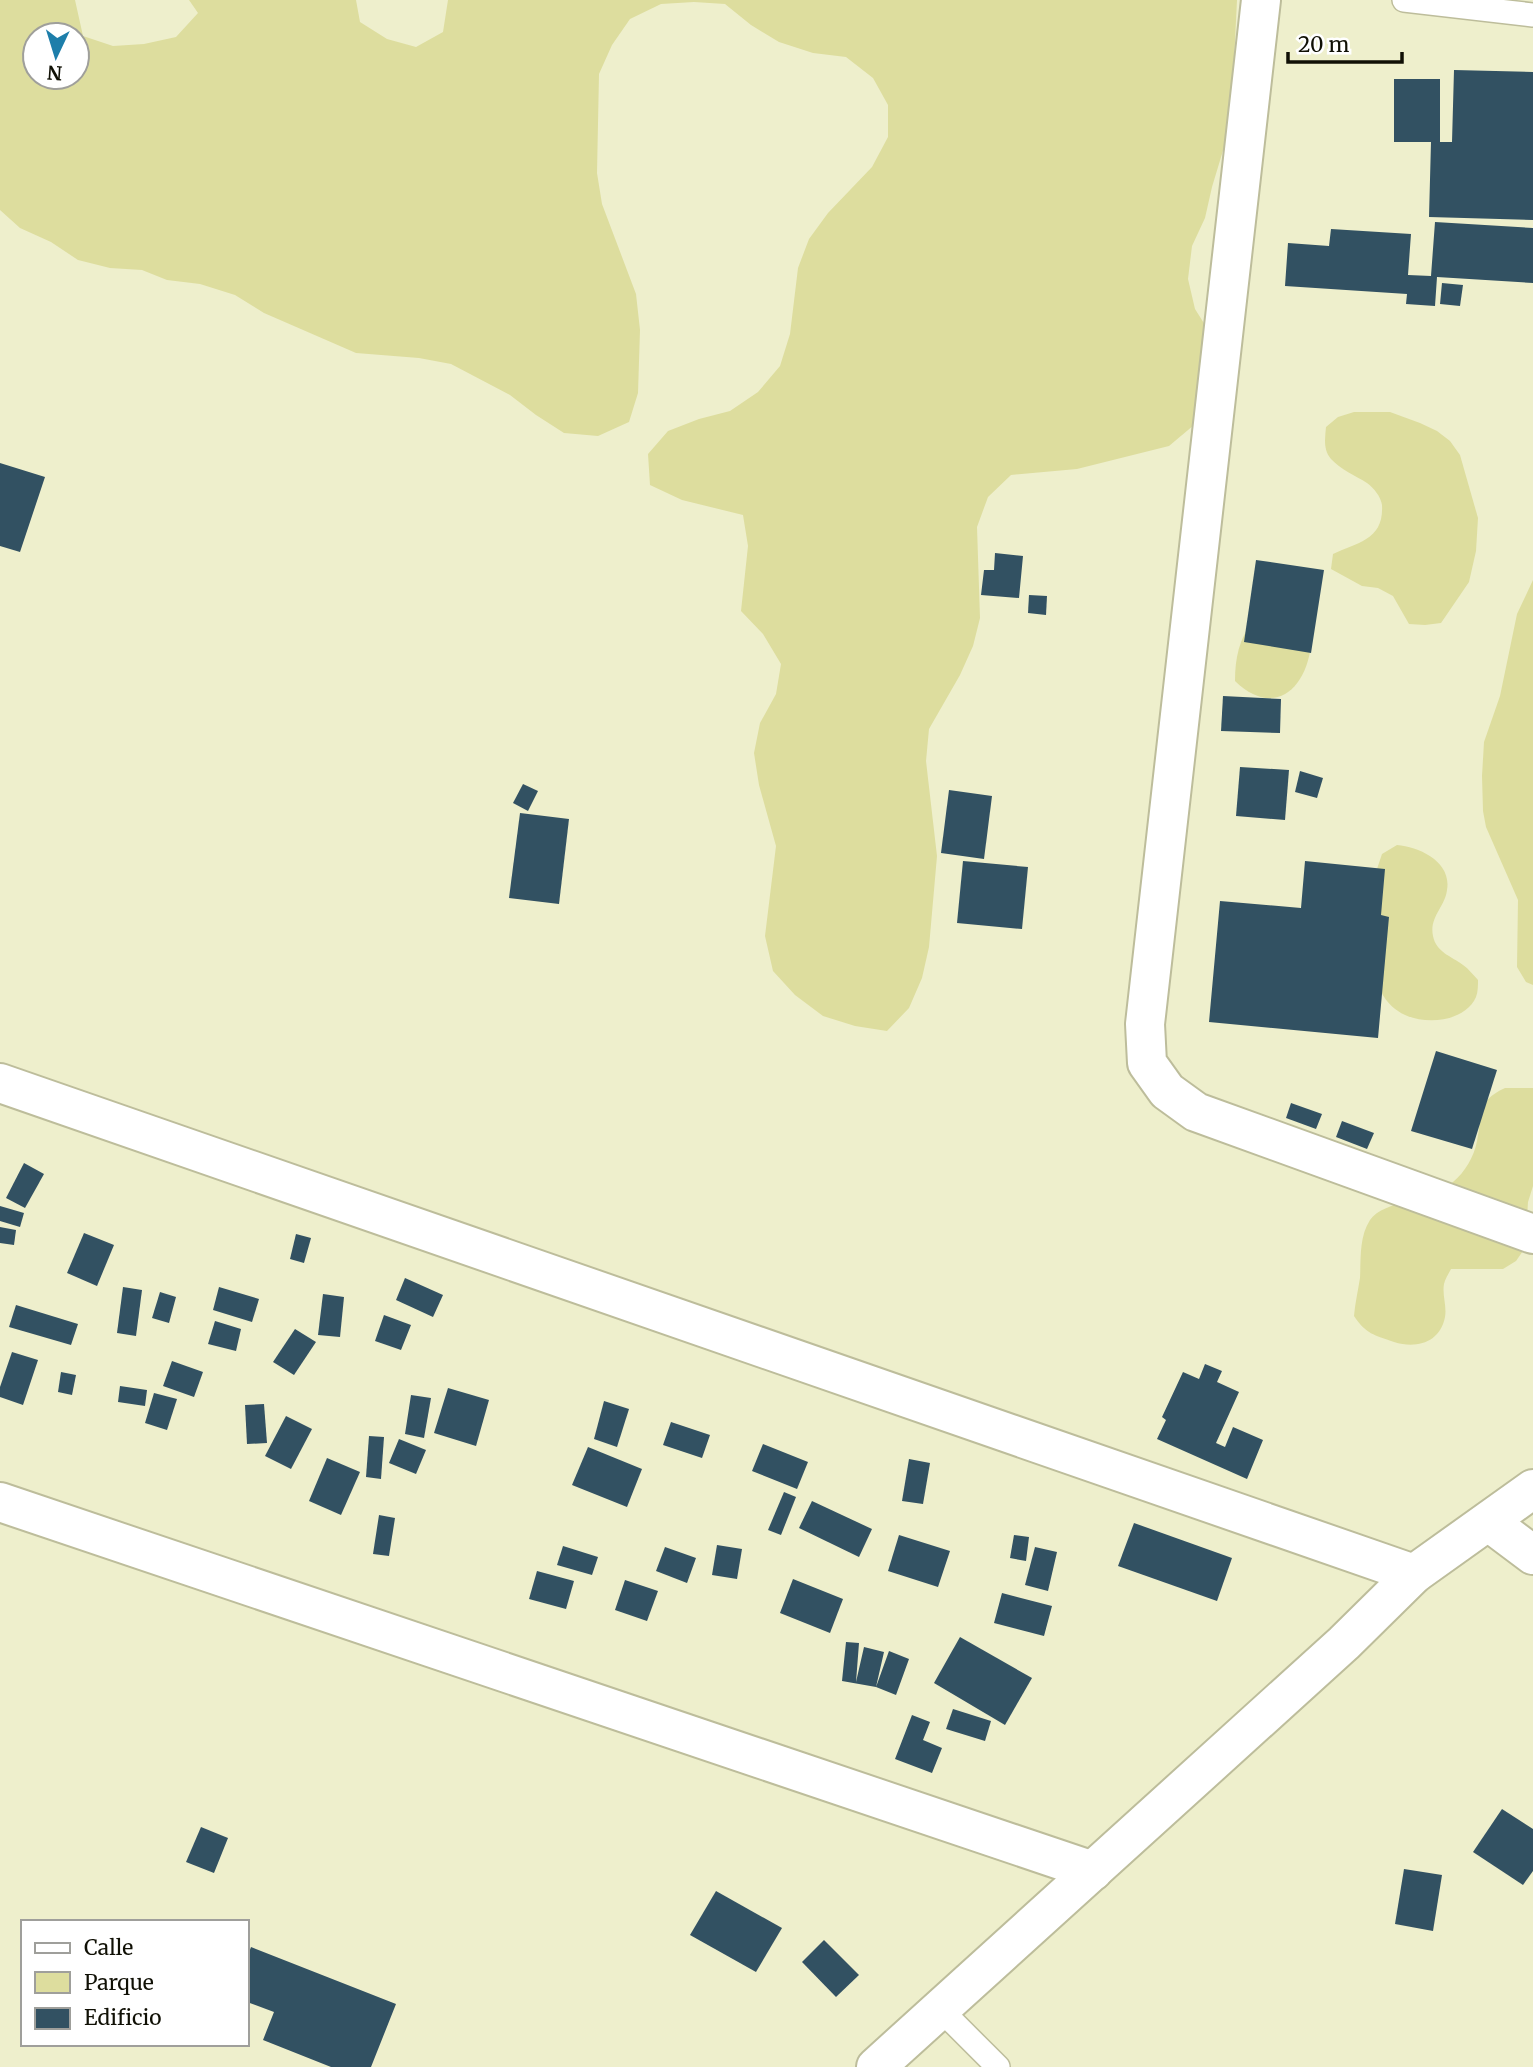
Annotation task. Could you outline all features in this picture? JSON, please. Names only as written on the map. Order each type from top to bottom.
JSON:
[{"type":"street","points":[[1261,0],[1145,1024],[1147,1063],[1167,1091],[1196,1112],[1533,1234]]},
{"type":"street","points":[[0,1083],[1414,1574]]},
{"type":"street","points":[[876,2067],[1345,1643],[1414,1574],[1533,1489]]},
{"type":"street","points":[[0,1502],[1093,1871]]},
{"type":"street","points":[[1489,1522],[1533,1555]]},
{"type":"lane","points":[[1404,0],[1533,15]]},
{"type":"lane","points":[[940,2009],[998,2067]]},
{"type":"green space","points":[[0,0],[75,0],[80,21],[21,21],[21,91],[91,91],[91,39],[113,46],[144,44],[176,37],[198,13],[189,0],[356,0],[360,22],[387,39],[416,47],[443,32],[448,0],[1237,0],[1231,124],[1205,218],[1192,246],[1188,279],[1195,309],[1212,336],[1194,425],[1169,446],[1077,469],[1011,475],[988,497],[977,527],[980,618],[973,646],[929,729],[926,761],[937,856],[929,947],[922,978],[909,1008],[887,1031],[855,1026],[823,1016],[795,995],[773,971],[765,936],[776,846],[759,785],[754,753],[760,723],[776,694],[781,664],[763,634],[741,611],[748,546],[743,515],[682,500],[650,485],[648,454],[668,431],[730,411],[758,392],[780,366],[790,334],[798,268],[809,239],[828,213],[872,167],[888,137],[888,105],[873,78],[846,57],[813,53],[779,42],[751,25],[725,4],[661,4],[630,19],[612,45],[599,74],[597,173],[602,204],[636,294],[640,330],[638,393],[629,422],[598,436],[564,433],[510,395],[451,364],[419,358],[356,353],[264,313],[235,295],[200,284],[167,280],[142,270],[110,268],[78,260],[51,242],[20,228],[0,210]]},
{"type":"green space","points":[[1354,412],[1390,412],[1420,423],[1450,441],[1460,455],[1478,518],[1476,551],[1469,582],[1441,623],[1409,624],[1393,596],[1378,588],[1362,586],[1331,569],[1333,554],[1368,538],[1379,526],[1381,517],[1382,505],[1375,490],[1335,463],[1326,448],[1326,427],[1338,417]]},
{"type":"green space","points":[[1533,580],[1533,985],[1526,982],[1517,967],[1518,900],[1486,827],[1482,776],[1484,742],[1500,696],[1517,614]]},
{"type":"green space","points":[[1253,621],[1311,645],[1308,661],[1295,686],[1274,698],[1249,692],[1235,681],[1239,649]]},
{"type":"green space","points":[[1397,845],[1424,853],[1445,871],[1447,890],[1433,923],[1433,936],[1441,950],[1478,980],[1477,995],[1470,1006],[1452,1017],[1429,1020],[1407,1016],[1391,1006],[1377,986],[1377,869],[1382,854]]},
{"type":"green space","points":[[1505,1088],[1533,1088],[1533,1186],[1528,1202],[1525,1248],[1516,1261],[1503,1269],[1451,1269],[1444,1284],[1445,1317],[1442,1326],[1438,1333],[1426,1342],[1402,1344],[1371,1333],[1362,1327],[1354,1316],[1366,1227],[1377,1213],[1386,1208],[1434,1193],[1457,1178],[1474,1153],[1485,1104],[1495,1093]]},
{"type":"building","points":[[1454,70],[1533,72],[1533,220],[1429,217],[1431,142],[1394,142],[1394,79],[1440,79],[1440,142],[1452,142]]},
{"type":"building","points":[[1435,222],[1533,228],[1533,283],[1437,277],[1435,306],[1406,304],[1407,294],[1285,286],[1288,243],[1329,246],[1331,229],[1411,234],[1408,275],[1431,276]]},
{"type":"building","points":[[1442,283],[1463,285],[1460,306],[1440,304]]},
{"type":"building","points":[[0,463],[45,477],[20,552],[0,546]]},
{"type":"building","points":[[995,553],[1023,556],[1019,598],[981,595],[984,570],[994,570]]},
{"type":"building","points":[[1256,560],[1324,570],[1311,653],[1244,642]]},
{"type":"building","points":[[1029,595],[1047,596],[1046,615],[1028,613]]},
{"type":"building","points":[[1223,696],[1281,699],[1280,733],[1221,731]]},
{"type":"building","points":[[1240,767],[1289,770],[1285,820],[1236,816]]},
{"type":"building","points":[[1300,771],[1323,778],[1317,798],[1295,792]]},
{"type":"building","points":[[523,784],[538,791],[528,811],[513,803]]},
{"type":"building","points":[[949,790],[992,796],[984,859],[941,853]]},
{"type":"building","points":[[520,813],[569,819],[559,904],[509,898]]},
{"type":"building","points":[[963,861],[1028,867],[1022,929],[957,923]]},
{"type":"building","points":[[1305,861],[1385,869],[1381,915],[1389,917],[1378,1038],[1209,1022],[1220,901],[1301,908]]},
{"type":"building","points":[[1436,1051],[1497,1070],[1472,1149],[1411,1131]]},
{"type":"building","points":[[1291,1103],[1322,1114],[1316,1129],[1286,1118]]},
{"type":"building","points":[[1342,1121],[1374,1133],[1367,1149],[1336,1137]]},
{"type":"building","points":[[24,1163],[44,1174],[25,1208],[6,1198]]},
{"type":"building","points":[[0,1206],[24,1213],[20,1227],[0,1221]]},
{"type":"building","points":[[0,1227],[16,1230],[14,1245],[0,1243]]},
{"type":"building","points":[[84,1233],[114,1245],[97,1286],[67,1273]]},
{"type":"building","points":[[296,1234],[311,1238],[304,1263],[290,1259]]},
{"type":"building","points":[[405,1278],[443,1295],[433,1317],[396,1300]]},
{"type":"building","points":[[123,1287],[142,1290],[136,1336],[117,1333]]},
{"type":"building","points":[[219,1287],[259,1299],[252,1322],[213,1310]]},
{"type":"building","points":[[160,1292],[176,1297],[169,1323],[152,1318]]},
{"type":"building","points":[[323,1294],[344,1297],[340,1337],[318,1335]]},
{"type":"building","points":[[16,1305],[78,1324],[71,1345],[9,1327]]},
{"type":"building","points":[[384,1315],[411,1325],[401,1350],[375,1341]]},
{"type":"building","points":[[215,1321],[241,1329],[236,1351],[208,1344]]},
{"type":"building","points":[[295,1329],[316,1342],[294,1375],[273,1362]]},
{"type":"building","points":[[12,1352],[38,1360],[23,1405],[0,1397],[0,1387]]},
{"type":"building","points":[[172,1361],[203,1372],[194,1397],[163,1386]]},
{"type":"building","points":[[1205,1364],[1222,1371],[1217,1382],[1239,1392],[1216,1443],[1225,1447],[1233,1427],[1263,1440],[1247,1479],[1157,1439],[1166,1420],[1162,1417],[1183,1372],[1199,1379]]},
{"type":"building","points":[[61,1372],[76,1375],[72,1395],[58,1392]]},
{"type":"building","points":[[120,1386],[147,1390],[145,1406],[118,1402]]},
{"type":"building","points":[[448,1388],[489,1400],[476,1446],[434,1433]]},
{"type":"building","points":[[154,1393],[177,1399],[167,1430],[145,1423]]},
{"type":"building","points":[[411,1395],[431,1398],[424,1438],[405,1434]]},
{"type":"building","points":[[604,1401],[629,1409],[617,1447],[594,1439]]},
{"type":"building","points":[[264,1404],[267,1443],[247,1444],[245,1405]]},
{"type":"building","points":[[286,1416],[312,1429],[291,1469],[265,1456]]},
{"type":"building","points":[[671,1422],[710,1435],[702,1458],[663,1445]]},
{"type":"building","points":[[369,1436],[384,1437],[381,1479],[366,1477]]},
{"type":"building","points":[[399,1439],[426,1450],[416,1474],[389,1463]]},
{"type":"building","points":[[763,1444],[808,1462],[797,1489],[752,1471]]},
{"type":"building","points":[[588,1447],[642,1469],[627,1507],[572,1485]]},
{"type":"building","points":[[327,1458],[360,1472],[341,1515],[309,1501]]},
{"type":"building","points":[[909,1459],[930,1463],[923,1504],[902,1501]]},
{"type":"building","points":[[784,1492],[796,1497],[781,1535],[768,1530]]},
{"type":"building","points":[[812,1501],[872,1529],[859,1557],[799,1528]]},
{"type":"building","points":[[379,1515],[395,1518],[389,1556],[373,1554]]},
{"type":"building","points":[[1134,1523],[1232,1558],[1217,1601],[1118,1566]]},
{"type":"building","points":[[899,1535],[950,1551],[938,1587],[888,1571]]},
{"type":"building","points":[[1014,1535],[1029,1537],[1026,1561],[1010,1558]]},
{"type":"building","points":[[717,1545],[742,1549],[737,1579],[712,1575]]},
{"type":"building","points":[[563,1546],[598,1557],[592,1575],[557,1565]]},
{"type":"building","points":[[665,1547],[696,1558],[687,1583],[656,1571]]},
{"type":"building","points":[[1035,1547],[1057,1552],[1048,1591],[1025,1585]]},
{"type":"building","points":[[537,1571],[574,1581],[566,1609],[529,1599]]},
{"type":"building","points":[[793,1579],[843,1599],[830,1633],[780,1613]]},
{"type":"building","points":[[625,1580],[658,1591],[647,1621],[615,1610]]},
{"type":"building","points":[[1002,1593],[1052,1606],[1044,1636],[994,1623]]},
{"type":"building","points":[[960,1637],[1032,1678],[1005,1725],[934,1683]]},
{"type":"building","points":[[846,1642],[859,1643],[856,1682],[864,1647],[884,1652],[876,1687],[842,1681]]},
{"type":"building","points":[[889,1651],[909,1659],[896,1695],[876,1687]]},
{"type":"building","points":[[953,1709],[991,1721],[985,1741],[946,1729]]},
{"type":"building","points":[[912,1715],[930,1722],[923,1740],[942,1748],[932,1773],[895,1759]]},
{"type":"building","points":[[1502,1809],[1533,1829],[1533,1871],[1523,1885],[1473,1852]]},
{"type":"building","points":[[201,1827],[228,1838],[214,1873],[186,1862]]},
{"type":"building","points":[[1404,1869],[1442,1875],[1433,1931],[1395,1924]]},
{"type":"building","points":[[716,1891],[782,1928],[756,1972],[690,1935]]},
{"type":"building","points":[[824,1940],[859,1975],[836,1997],[802,1962]]},
{"type":"building","points":[[251,1947],[396,2004],[371,2067],[331,2067],[263,2040],[274,2012],[248,2002],[248,1955]]}]
